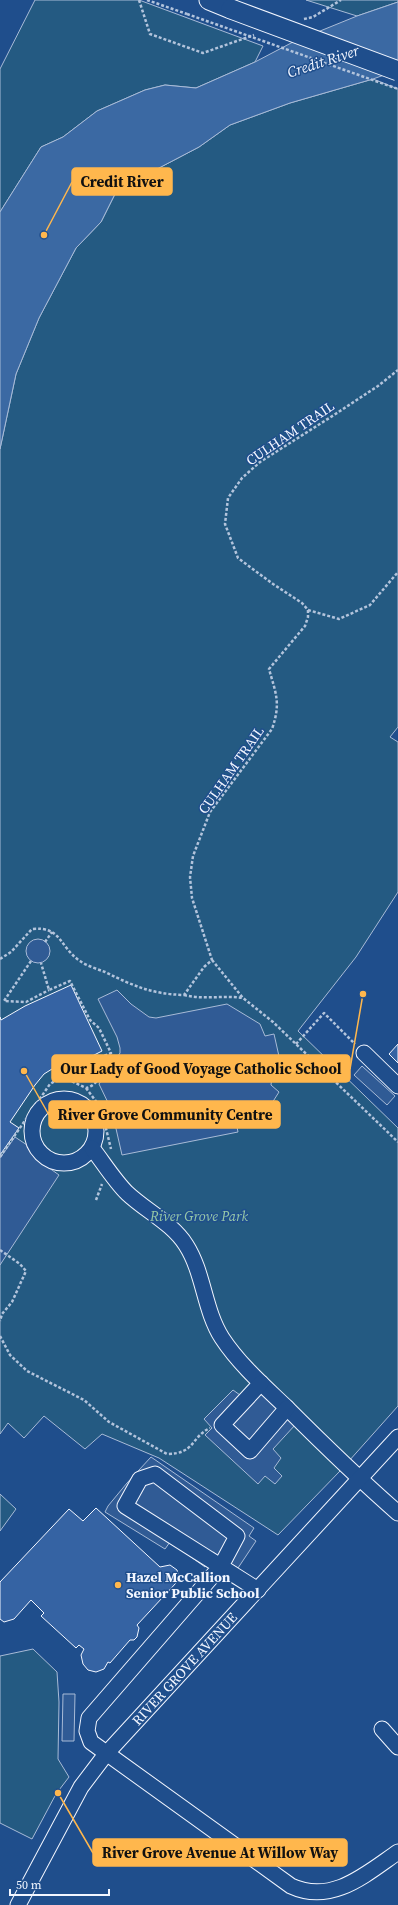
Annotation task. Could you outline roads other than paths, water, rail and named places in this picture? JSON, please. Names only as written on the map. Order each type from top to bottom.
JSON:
[{"type":"main road","points":[[209,0],[398,71]]},
{"type":"street","points":[[364,1053],[398,1086]]},
{"type":"street","points":[[61,1099],[70,1100],[87,1109],[96,1132],[92,1148],[86,1155],[71,1163],[58,1163],[48,1160],[34,1143],[32,1128],[37,1113],[49,1103],[61,1099]]},
{"type":"street","points":[[92,1148],[126,1192],[171,1228],[186,1245],[194,1263],[211,1315],[222,1338],[261,1383],[360,1479],[398,1513]]},
{"type":"street","points":[[261,1383],[222,1425],[250,1451],[287,1408]]},
{"type":"street","name":"RIVER GROVE AVENUE","points":[[18,1905],[81,1787],[106,1754],[398,1437]]},
{"type":"street","points":[[258,1590],[221,1566],[125,1506],[140,1479],[155,1474],[237,1536],[221,1566],[89,1718],[87,1731],[91,1742],[291,1886],[304,1892],[321,1893],[350,1886],[398,1852]]},
{"type":"street","points":[[382,1729],[398,1747]]},
{"type":"water","name":"Credit River","points":[[398,2],[398,70],[373,79],[290,103],[230,125],[199,147],[117,190],[101,222],[76,248],[39,318],[16,374],[0,449],[0,212],[41,147],[63,137],[97,111],[145,90],[165,85],[196,88],[255,62],[293,42],[357,16]]},
{"type":"place","name":"Credit River","points":[[44,235]]},
{"type":"place","name":"Our Lady of Good Voyage Catholic School","points":[[363,994]]},
{"type":"place","name":"River Grove Community Centre","points":[[24,1071]]},
{"type":"place","name":"Hazel McCallion Senior Public School","points":[[118,1585]]},
{"type":"place","name":"River Grove Avenue At Willow Way","points":[[58,1793]]},
{"type":"park label","name":"River Grove Park","points":[[199,1216]]}]
